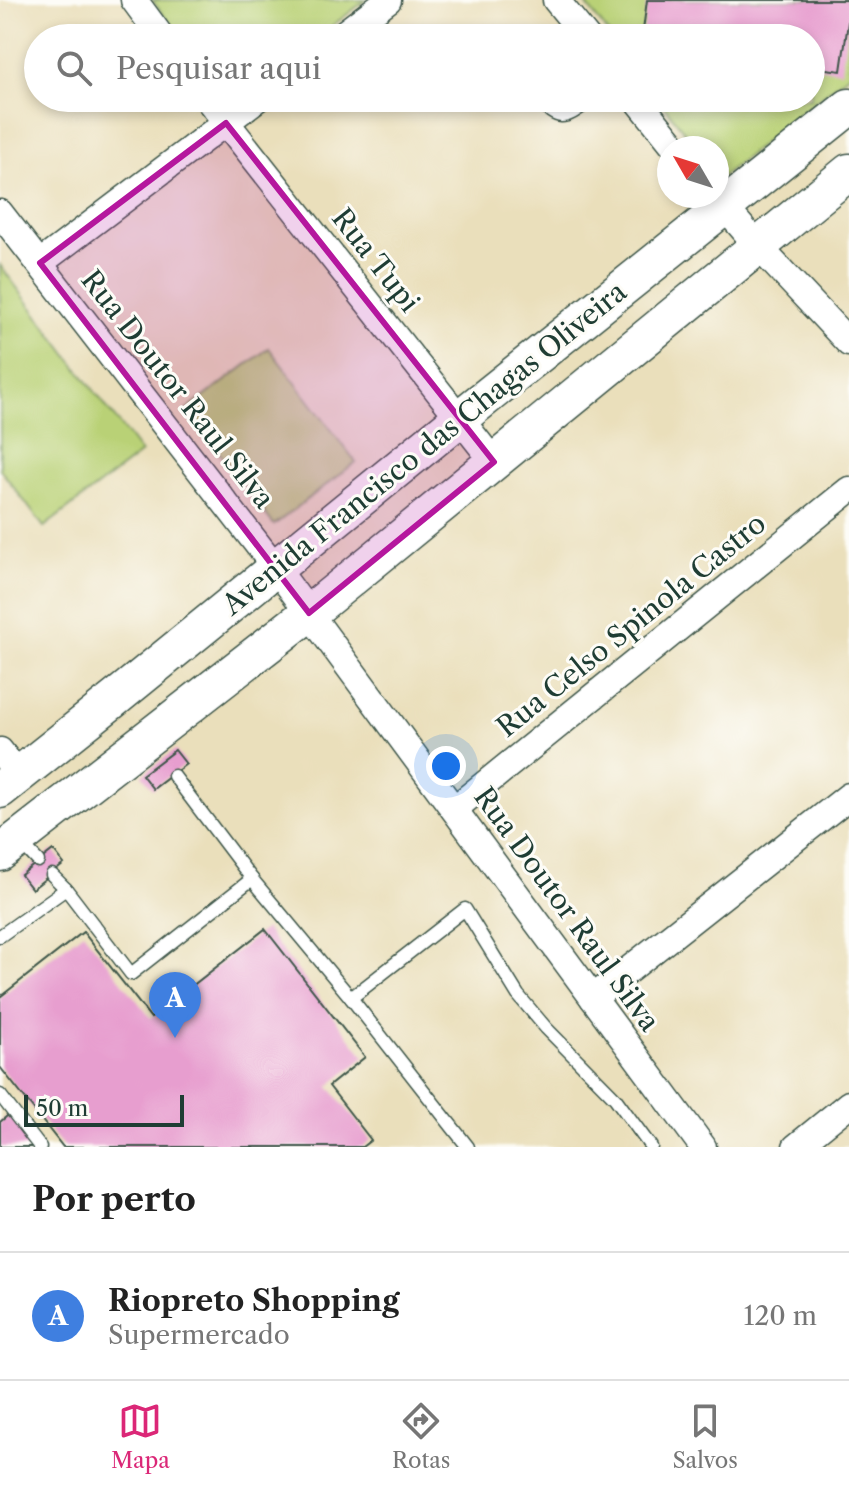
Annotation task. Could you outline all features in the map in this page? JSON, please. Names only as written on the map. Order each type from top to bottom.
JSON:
[{"type":"main road","name":"Avenida Francisco das Chagas Oliveira","points":[[729,195],[849,107]]},
{"type":"main road","name":"Avenida Francisco das Chagas Oliveira","points":[[19,851],[50,813],[151,743],[849,172]]},
{"type":"main road","name":"Avenida Francisco das Chagas Oliveira","points":[[6,772],[117,697],[713,208]]},
{"type":"main road","points":[[117,697],[151,743]]},
{"type":"main road","points":[[6,772],[50,813]]},
{"type":"street","points":[[134,0],[152,24]]},
{"type":"street","points":[[356,24],[388,0]]},
{"type":"street","points":[[556,0],[570,24]]},
{"type":"street","name":"Rua Tupi","points":[[218,112],[494,462]]},
{"type":"street","points":[[40,263],[240,112]]},
{"type":"street","points":[[647,112],[666,136]]},
{"type":"street","points":[[725,208],[849,343]]},
{"type":"street","name":"Rua Doutor Raul Silva","points":[[0,213],[275,567],[703,1147]]},
{"type":"street","name":"Rua Celso Spinola Castro","points":[[454,809],[849,490]]},
{"type":"street","points":[[593,998],[849,796]]},
{"type":"street","points":[[796,1147],[849,1104]]},
{"type":"lane","points":[[548,112],[556,117],[574,112]]},
{"type":"lane","points":[[174,776],[252,879],[351,998],[468,1147]]},
{"type":"lane","points":[[52,875],[131,974],[252,879]]},
{"type":"lane","points":[[0,936],[66,889]]},
{"type":"lane","points":[[351,998],[465,909],[518,995],[615,1098],[651,1147]]},
{"type":"lane","points":[[0,1095],[40,1147]]},
{"type":"highlighted area","points":[[226,123],[494,462],[309,613],[40,263]]},
{"type":"green space","points":[[152,0],[366,0],[334,24],[170,24]]},
{"type":"green space","points":[[583,0],[849,0],[849,74],[825,93],[825,24],[601,24]]},
{"type":"green space","points":[[669,112],[802,112],[729,171],[729,136],[688,136]]},
{"type":"green space","points":[[0,265],[141,453],[44,527],[0,469]]},
{"type":"green space","points":[[269,348],[356,462],[274,525],[187,410]]},
{"type":"building","points":[[647,0],[849,0],[841,71],[825,69],[825,24],[644,24]]},
{"type":"building","points":[[175,750],[186,764],[153,789],[142,775]]},
{"type":"building","points":[[53,850],[64,864],[32,889],[21,875]]},
{"type":"building","points":[[265,929],[365,1057],[329,1086],[371,1140],[362,1147],[63,1147],[0,1067],[0,997],[83,932],[151,1018]]},
{"type":"building","points":[[12,1112],[39,1147],[0,1147],[0,1122]]},
{"type":"place","name":"Riopreto Shopping","points":[[175,1038]]}]
